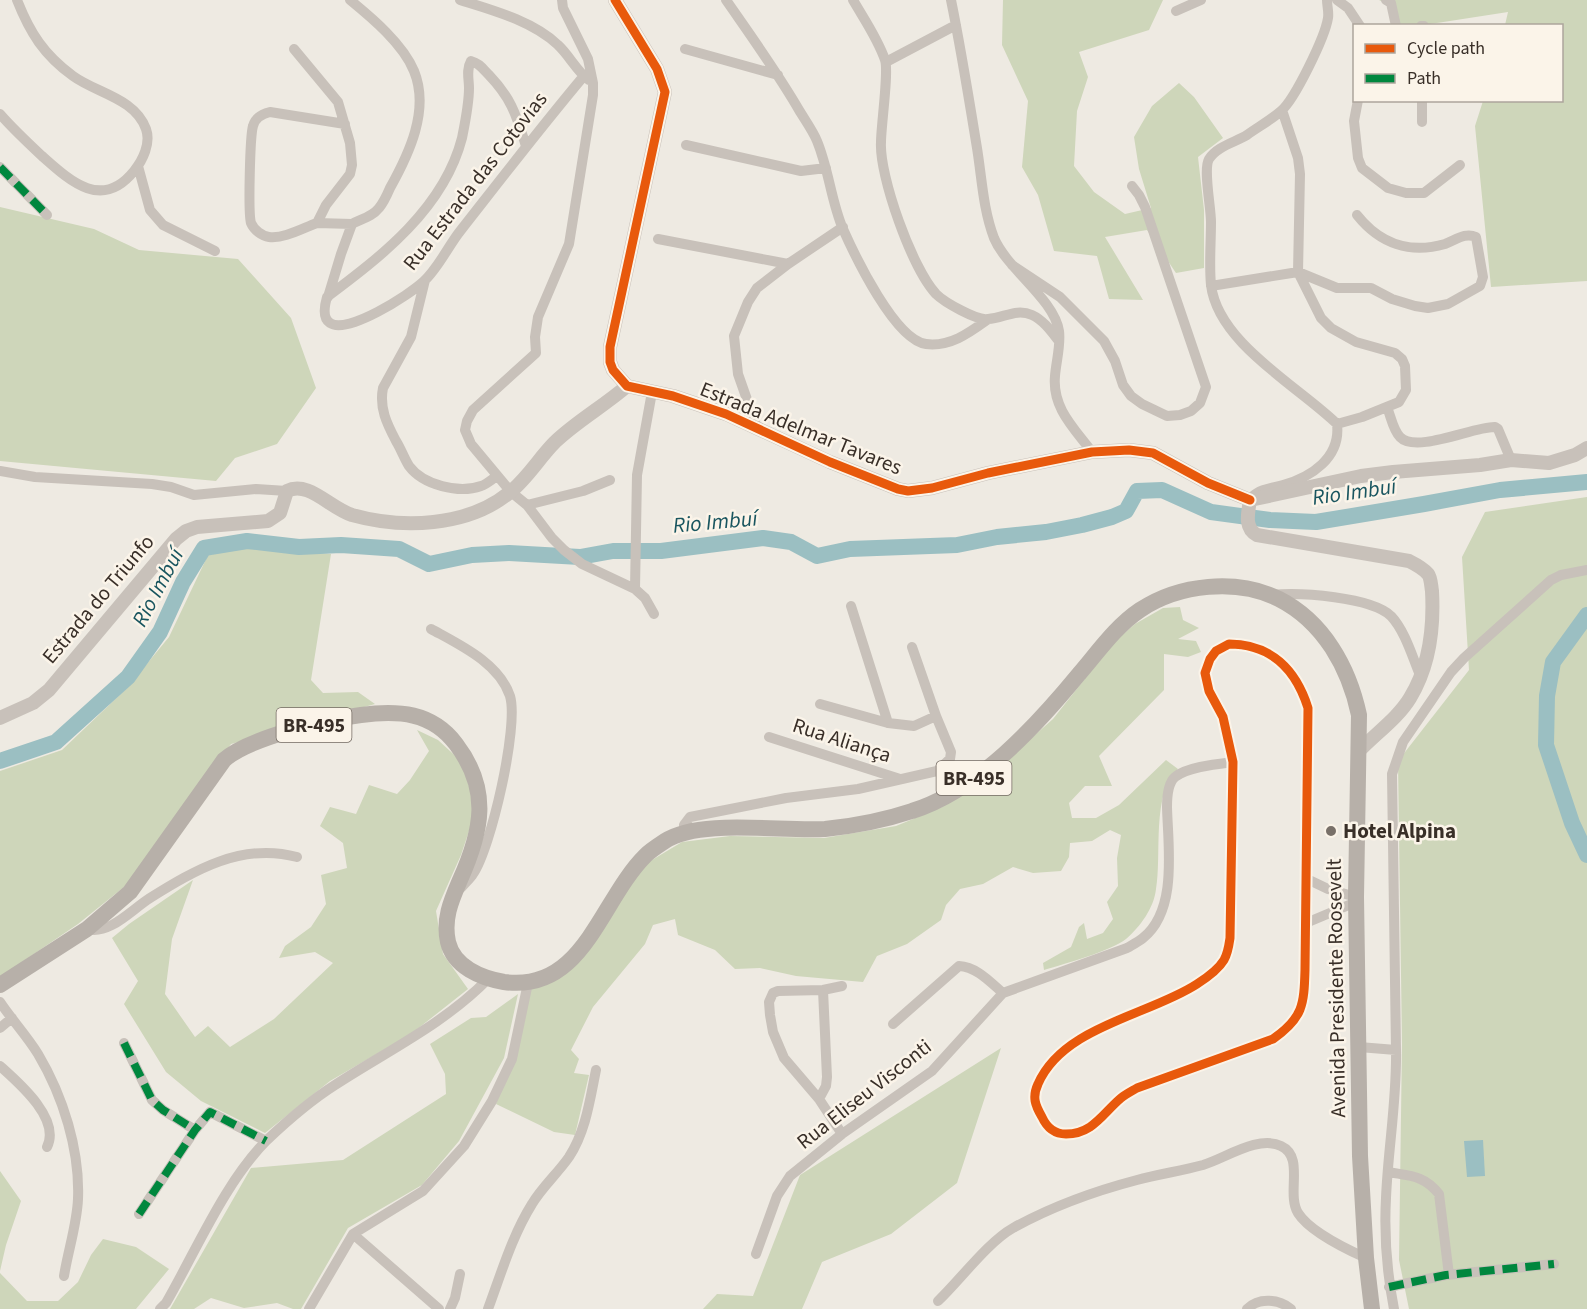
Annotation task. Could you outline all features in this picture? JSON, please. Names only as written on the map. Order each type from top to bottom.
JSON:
[{"type":"main road","name":"Avenida Presidente Roosevelt","points":[[488,979],[528,983],[554,974],[574,958],[646,855],[670,838],[686,833],[724,828],[824,829],[883,819],[916,810],[949,795],[1008,751],[1045,715],[1118,628],[1138,610],[1161,598],[1206,587],[1233,586],[1271,595],[1288,604],[1322,633],[1338,655],[1354,689],[1359,715],[1356,900],[1360,1156],[1366,1258],[1372,1309]]},
{"type":"main road","name":"BR-495","points":[[0,986],[87,929],[130,892],[224,760],[233,752],[268,738],[330,721],[376,713],[406,713],[432,722],[450,736],[467,759],[480,802],[480,823],[474,850],[447,911],[446,927],[449,947],[464,966],[488,979]]},
{"type":"street","points":[[0,114],[65,177],[82,188],[98,191],[114,188],[127,180],[145,152],[146,129],[138,117],[126,105],[74,77],[46,52],[29,29],[17,0]]},
{"type":"street","points":[[345,124],[270,112],[262,114],[253,125],[249,200],[251,223],[256,230],[268,237],[279,237],[317,224],[352,224],[371,216],[380,208],[398,176],[419,117],[418,86],[414,70],[398,46],[351,0]]},
{"type":"street","points":[[460,0],[524,24],[540,33],[556,43],[583,76],[593,83]]},
{"type":"street","points":[[552,0],[562,4],[588,60],[593,83],[589,126],[569,244],[538,317],[535,337],[536,353],[474,410],[467,421],[465,430],[471,444],[497,476],[527,505],[564,550],[582,564],[635,589],[645,598],[654,614]]},
{"type":"street","points":[[0,471],[34,477],[152,484],[171,487],[194,495],[256,489],[287,491],[298,488],[309,491],[338,510],[354,515],[429,524],[467,515],[498,501],[511,492],[555,442],[627,386],[613,370],[610,362],[610,347],[665,92],[657,69],[615,0]]},
{"type":"street","points":[[726,0],[778,75],[816,140],[843,228],[874,289],[895,323],[907,335],[924,344],[942,344],[963,338],[987,320],[1007,313],[1021,312],[1032,315],[1042,322],[1058,340]]},
{"type":"street","points":[[853,0],[886,62],[880,145],[884,169],[909,250],[922,276],[937,295],[975,317],[987,320]]},
{"type":"street","points":[[951,0],[988,221],[996,241],[1012,265],[1049,309],[1059,332],[1055,395],[1060,410],[1092,452]]},
{"type":"street","points":[[1176,11],[1201,0]]},
{"type":"street","points":[[1327,0],[1328,18],[1322,36],[1295,91],[1282,110],[1245,136],[1220,149],[1210,158],[1206,168],[1211,222],[1211,286],[1217,308],[1230,329],[1252,352],[1336,424],[1336,438],[1330,456],[1318,468],[1299,480],[1255,494],[1250,504],[1248,523],[1252,533],[1409,561],[1428,573],[1431,579],[1433,615],[1428,649],[1420,675],[1410,698],[1399,712],[1359,751]]},
{"type":"street","points":[[1336,0],[1348,8],[1359,24]]},
{"type":"street","points":[[1386,0],[1391,3],[1396,24]]},
{"type":"street","points":[[886,62],[956,25]]},
{"type":"street","points":[[685,48],[778,75]]},
{"type":"street","points":[[294,49],[338,102],[345,124],[352,165],[350,174],[326,205],[317,224]]},
{"type":"street","points":[[327,297],[374,261],[404,234],[429,203],[448,172],[464,129],[469,88],[468,66],[471,61],[479,65],[505,92],[513,107],[526,146]]},
{"type":"street","name":"Rua Estrada das Cotovias","points":[[327,297],[326,319],[337,326],[376,313],[404,297],[425,280],[452,241],[583,76]]},
{"type":"street","points":[[1358,102],[1354,121],[1358,158],[1362,168],[1388,188],[1406,193],[1424,193],[1460,165]]},
{"type":"street","points":[[1422,102],[1422,122]]},
{"type":"street","points":[[1282,110],[1298,158],[1300,174],[1298,272],[1321,318],[1331,328],[1356,342],[1395,353],[1402,359],[1405,366],[1406,390],[1399,402],[1336,424]]},
{"type":"street","points":[[686,145],[801,171],[826,168]]},
{"type":"street","points":[[138,166],[150,210],[158,220],[163,225],[215,251]]},
{"type":"street","points":[[0,167],[48,215]]},
{"type":"street","points":[[1012,265],[1060,297],[1104,341],[1115,361],[1123,385],[1131,396],[1167,416],[1191,411],[1200,403],[1204,395],[1206,387],[1203,375],[1192,349],[1145,207],[1132,186]]},
{"type":"street","points":[[1211,286],[1298,272],[1337,288],[1371,288],[1392,299],[1428,308],[1448,304],[1480,286],[1483,277],[1479,243],[1476,237],[1465,235],[1447,243],[1423,249],[1408,247],[1390,243],[1365,224],[1357,214]]},
{"type":"street","points":[[327,297],[352,224]]},
{"type":"street","points":[[757,428],[738,374],[734,336],[748,302],[757,288],[788,264],[843,228]]},
{"type":"street","points":[[658,239],[788,264]]},
{"type":"street","points":[[425,280],[411,337],[383,388],[381,398],[384,414],[410,466],[423,478],[449,488],[465,489],[482,486],[497,476]]},
{"type":"street","name":"Estrada Adelmar Tavares","points":[[627,386],[673,396],[715,411],[884,484],[908,490],[932,488],[1092,452],[1129,450],[1153,453],[1250,504]]},
{"type":"street","points":[[635,589],[637,475],[652,392]]},
{"type":"street","points":[[1387,407],[1398,435],[1410,442],[1443,440],[1495,427],[1498,429],[1511,460]]},
{"type":"street","points":[[1250,504],[1361,476],[1511,460],[1549,463],[1575,455],[1587,448]]},
{"type":"street","points":[[527,505],[583,491],[610,480]]},
{"type":"street","name":"Estrada do Triunfo","points":[[0,718],[33,702],[49,690],[176,539],[186,531],[197,527],[268,521],[280,513],[287,491]]},
{"type":"street","points":[[1394,1309],[1389,1287],[1386,1212],[1396,1093],[1392,774],[1396,758],[1403,742],[1451,672],[1464,658],[1551,580],[1587,570]]},
{"type":"street","points":[[1271,595],[1292,593],[1369,604],[1378,608],[1393,618],[1420,675]]},
{"type":"street","points":[[851,606],[888,723]]},
{"type":"street","points":[[431,629],[484,661],[498,677],[509,695],[512,711],[505,768],[497,806],[484,848],[474,873],[454,894]]},
{"type":"street","points":[[1229,644],[1257,647],[1271,655],[1289,670],[1302,688],[1308,708],[1306,879],[1304,995],[1299,1014],[1290,1027],[1273,1039],[1253,1047],[1137,1088],[1122,1097],[1088,1130],[1074,1134],[1058,1134],[1046,1125],[1034,1101],[1035,1091],[1041,1077],[1066,1049],[1086,1036],[1131,1014],[1183,993],[1212,975],[1224,960],[1230,938],[1233,762],[1223,717],[1209,691],[1204,674],[1216,651],[1229,644]]},
{"type":"street","points":[[686,833],[684,825],[690,817],[713,811],[786,798],[858,789],[937,771],[950,759],[951,752],[912,647]]},
{"type":"street","points":[[820,704],[888,723],[914,726],[936,716]]},
{"type":"street","name":"Rua Aliança","points":[[769,737],[903,780]]},
{"type":"street","name":"Rua Eliseu Visconti","points":[[756,1254],[777,1196],[790,1176],[842,1134],[932,1071],[1004,993],[1127,948],[1144,938],[1155,925],[1168,890],[1167,797],[1171,782],[1175,777],[1187,771],[1233,762]]},
{"type":"street","points":[[87,929],[97,932],[109,927],[150,898],[194,873],[233,856],[270,853],[297,857]]},
{"type":"street","points":[[1306,879],[1356,900]]},
{"type":"street","points":[[1306,923],[1356,900]]},
{"type":"street","points":[[893,1024],[959,966],[968,966],[980,973],[1004,993]]},
{"type":"street","points":[[160,1309],[249,1160],[266,1141],[333,1086],[442,1019],[488,979]]},
{"type":"street","points":[[313,1307],[353,1234],[423,1191],[464,1146],[492,1101],[512,1059],[528,983]]},
{"type":"street","points":[[842,986],[823,990],[778,990],[773,993],[769,1002],[773,1032],[784,1058],[819,1099],[842,1134]]},
{"type":"street","points":[[819,1099],[826,1086],[827,1077],[823,990]]},
{"type":"street","points":[[0,1002],[38,1054],[59,1099],[71,1134],[78,1200],[64,1276]]},
{"type":"street","points":[[0,1028],[12,1018]]},
{"type":"street","points":[[124,1043],[152,1100],[163,1110],[195,1130]]},
{"type":"street","points":[[1359,1047],[1396,1050]]},
{"type":"street","points":[[0,1066],[34,1098],[51,1131],[48,1147]]},
{"type":"street","points":[[488,1309],[518,1230],[533,1202],[558,1171],[576,1143],[584,1124],[596,1070]]},
{"type":"street","points":[[139,1215],[195,1130],[210,1112],[266,1141]]},
{"type":"street","points":[[938,1301],[998,1238],[1034,1218],[1076,1200],[1136,1180],[1220,1160],[1255,1144],[1279,1145],[1288,1150],[1294,1167],[1293,1202],[1300,1216],[1335,1242],[1366,1258]]},
{"type":"street","points":[[1388,1172],[1421,1178],[1431,1184],[1439,1194],[1449,1275]]},
{"type":"street","points":[[353,1234],[439,1309]]},
{"type":"street","points":[[1389,1287],[1449,1275],[1554,1264]]},
{"type":"street","points":[[450,1309],[460,1274]]},
{"type":"street","points":[[1247,1309],[1251,1305],[1276,1300],[1291,1309]]},
{"type":"green space","points":[[1003,0],[1163,0],[1149,30],[1079,52],[1088,77],[1077,111],[1074,166],[1094,192],[1125,214],[1151,208],[1139,169],[1134,137],[1152,106],[1179,83],[1194,97],[1223,138],[1198,157],[1204,210],[1204,268],[1176,273],[1147,230],[1105,237],[1143,300],[1109,299],[1097,256],[1054,251],[1038,195],[1022,167],[1028,101],[1002,45]]},
{"type":"green space","points":[[1379,0],[1587,0],[1587,281],[1491,287],[1475,126],[1483,102],[1563,102],[1563,24],[1505,24],[1508,12],[1430,24],[1396,24],[1391,6]]},
{"type":"green space","points":[[0,207],[94,229],[139,250],[238,259],[291,318],[316,388],[277,444],[235,458],[216,481],[0,461]]},
{"type":"green space","points":[[1587,497],[1587,1309],[1409,1309],[1399,1260],[1402,1044],[1398,761],[1469,670],[1462,557],[1485,512]]},
{"type":"green space","points":[[245,548],[331,554],[311,680],[323,693],[358,692],[375,704],[231,744],[129,883],[78,924],[0,977],[0,771],[62,750],[127,688],[169,637],[208,555]]},
{"type":"green space","points":[[1180,607],[1183,620],[1199,628],[1178,639],[1196,641],[1201,652],[1188,657],[1164,654],[1164,690],[1099,756],[1112,786],[1085,786],[1069,803],[1072,818],[1096,818],[1119,805],[1166,760],[1178,769],[1164,793],[1161,809],[1155,896],[1146,917],[1126,939],[1099,952],[1044,970],[1043,963],[1071,947],[1079,927],[1084,923],[1087,939],[1103,933],[1113,919],[1107,902],[1118,886],[1117,858],[1121,835],[1110,830],[1092,841],[1070,843],[1069,857],[1061,871],[1033,873],[1013,867],[983,884],[960,889],[946,905],[941,920],[907,944],[877,956],[863,982],[796,976],[760,968],[735,969],[715,950],[678,935],[675,919],[653,925],[645,944],[593,1007],[571,1050],[579,1059],[574,1073],[589,1075],[575,1135],[554,1132],[496,1104],[532,987],[559,978],[647,863],[682,842],[730,836],[824,838],[896,826],[942,807],[1002,764],[1053,719],[1114,642],[1135,624],[1163,608]]},
{"type":"green space","points":[[417,730],[438,740],[462,762],[471,793],[473,819],[461,855],[436,911],[443,954],[468,989],[411,1034],[330,1081],[265,1133],[201,1101],[166,1072],[124,1004],[138,981],[112,938],[193,880],[172,939],[165,994],[195,1037],[208,1026],[230,1047],[274,1019],[333,963],[315,952],[279,958],[285,946],[311,927],[326,904],[321,875],[347,868],[343,843],[320,826],[330,807],[356,814],[369,785],[397,794],[410,780],[429,751]]},
{"type":"green space","points":[[518,994],[504,1058],[459,1141],[422,1185],[348,1228],[301,1309],[293,1309],[277,1303],[244,1308],[211,1298],[194,1309],[170,1309],[251,1168],[343,1160],[446,1094],[445,1074],[430,1044],[471,1018],[486,1017]]},
{"type":"green space","points":[[1001,1048],[957,1183],[891,1234],[822,1262],[802,1309],[703,1309],[717,1294],[753,1296],[800,1175]]},
{"type":"green space","points":[[0,1171],[21,1201],[0,1271]]},
{"type":"green space","points":[[103,1239],[136,1247],[169,1269],[136,1309],[0,1309],[0,1273],[27,1301],[58,1301],[78,1282],[91,1255]]},
{"type":"water","points":[[1483,1140],[1485,1176],[1467,1177],[1464,1141]]},
{"type":"waterway","name":"Rio Imbuí","points":[[0,761],[56,742],[128,677],[160,632],[183,582],[204,548],[247,541],[299,547],[341,545],[399,549],[429,564],[472,555],[509,553],[580,557],[613,551],[661,551],[763,538],[791,542],[817,556],[850,549],[957,545],[1082,525],[1126,511],[1137,491],[1162,490],[1211,512],[1270,520],[1316,522],[1500,490],[1587,482]]},
{"type":"waterway","points":[[1587,615],[1553,662],[1547,696],[1546,745],[1572,823],[1587,855]]},
{"type":"marked path","points":[[0,167],[47,215]]},
{"type":"marked path","points":[[124,1043],[152,1100],[163,1110],[195,1130]]},
{"type":"marked path","points":[[139,1214],[195,1130],[210,1112],[266,1141]]},
{"type":"marked path","points":[[1389,1287],[1446,1275],[1554,1264]]},
{"type":"cycle path","points":[[615,0],[657,69],[665,92],[610,347],[610,362],[613,370],[627,386],[673,396],[726,414],[830,462],[908,491],[932,488],[988,473],[1092,452],[1129,450],[1153,453],[1208,483],[1250,500]]},
{"type":"cycle path","points":[[1229,644],[1257,649],[1280,662],[1296,682],[1308,708],[1305,970],[1304,993],[1300,1010],[1291,1024],[1273,1039],[1137,1088],[1121,1098],[1091,1127],[1075,1133],[1058,1133],[1046,1124],[1035,1101],[1038,1084],[1050,1064],[1067,1048],[1087,1035],[1178,995],[1197,984],[1216,970],[1226,955],[1230,938],[1233,762],[1223,717],[1209,691],[1205,673],[1216,651],[1229,644]]},
{"type":"place","name":"Hotel Alpina","points":[[1331,831]]}]
